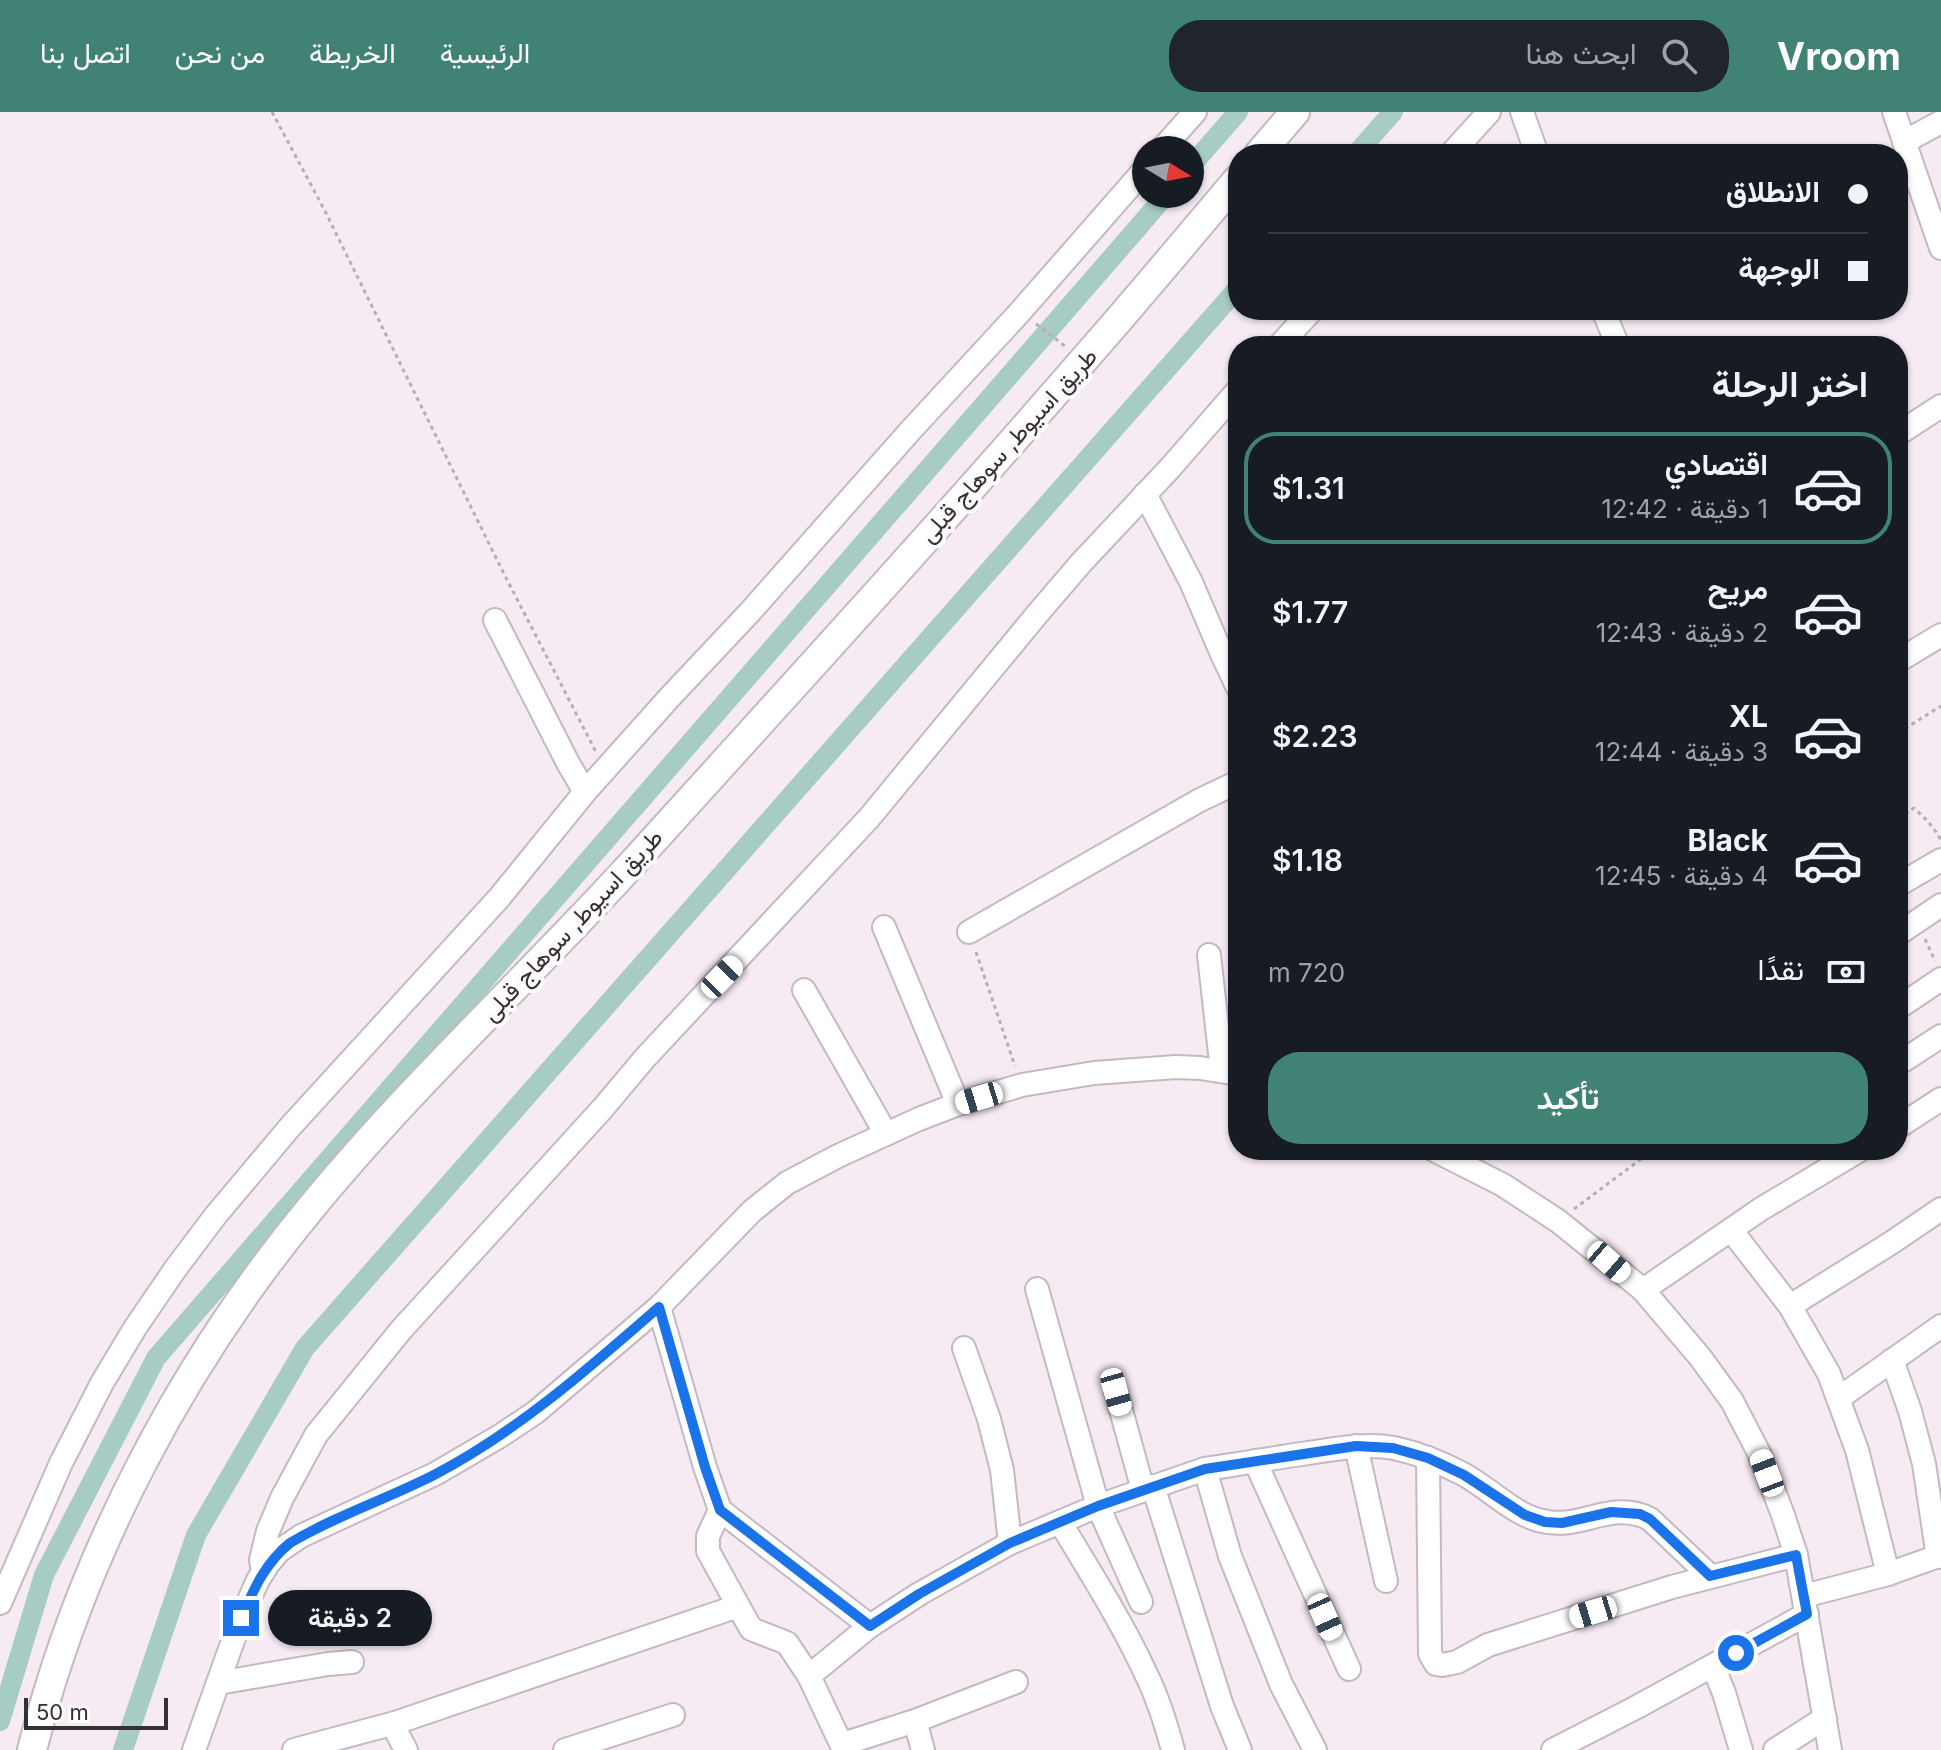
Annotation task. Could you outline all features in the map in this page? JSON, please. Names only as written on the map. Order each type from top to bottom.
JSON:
[{"type":"main road","points":[[1268,144],[1295,112]]},
{"type":"main road","name":"طريق اسيوط, سوهاج قبلى","points":[[32,1750],[73,1615],[106,1536],[144,1460],[192,1375],[245,1295],[309,1209],[468,1035],[623,874],[843,631],[1089,355],[1228,191]]},
{"type":"street","points":[[1174,136],[1195,112]]},
{"type":"street","points":[[1460,144],[1489,112]]},
{"type":"street","points":[[1522,112],[1533,144]]},
{"type":"street","points":[[1894,112],[1904,142],[1941,122]]},
{"type":"street","points":[[1908,153],[1941,248]]},
{"type":"street","points":[[0,1603],[61,1463],[102,1383],[135,1328],[216,1215],[290,1127],[499,898],[585,792],[780,579],[1132,184]]},
{"type":"street","points":[[1288,336],[1303,320]]},
{"type":"street","points":[[263,1572],[261,1560],[268,1531],[316,1435],[401,1330],[645,1058],[869,818],[1081,563],[1228,401]]},
{"type":"street","points":[[1908,427],[1941,406]]},
{"type":"street","points":[[1145,494],[1191,582],[1228,667]]},
{"type":"street","points":[[495,620],[585,792]]},
{"type":"street","points":[[1908,655],[1941,635]]},
{"type":"street","points":[[969,932],[1228,787]]},
{"type":"street","points":[[1908,879],[1941,860]]},
{"type":"street","points":[[1908,927],[1941,905]]},
{"type":"street","points":[[884,927],[958,1104]]},
{"type":"street","points":[[1209,955],[1228,1062]]},
{"type":"street","points":[[1908,998],[1938,970]]},
{"type":"street","points":[[804,990],[886,1134]]},
{"type":"street","points":[[1908,1057],[1941,1036]]},
{"type":"street","points":[[194,1750],[241,1618],[263,1572],[279,1551],[301,1536],[435,1474],[536,1412],[659,1307],[752,1211],[787,1183],[886,1134],[958,1104],[1022,1085],[1136,1069],[1176,1067],[1228,1073]]},
{"type":"street","points":[[1908,1120],[1941,1099]]},
{"type":"street","points":[[1454,1160],[1503,1185],[1558,1221],[1643,1290],[1700,1357],[1732,1401],[1759,1453],[1796,1555],[1830,1750]]},
{"type":"street","points":[[1643,1290],[1761,1209],[1843,1160]]},
{"type":"street","points":[[1790,1306],[1941,1209]]},
{"type":"street","points":[[1731,1230],[1790,1306],[1829,1374],[1857,1450],[1888,1574]]},
{"type":"street","points":[[1037,1289],[1098,1506],[1141,1602]]},
{"type":"street","points":[[659,1307],[720,1510],[870,1626]]},
{"type":"street","points":[[1839,1398],[1941,1326]]},
{"type":"street","points":[[964,1348],[989,1419],[1002,1470],[1010,1543]]},
{"type":"street","points":[[1553,1750],[1713,1666],[1806,1605],[1940,1556],[1924,1464],[1892,1360]]},
{"type":"street","points":[[1116,1392],[1222,1706],[1240,1750]]},
{"type":"street","points":[[809,1676],[870,1626],[919,1594],[1010,1543],[1098,1506],[1205,1469],[1356,1446],[1393,1448],[1428,1458],[1464,1475],[1525,1515],[1545,1522],[1562,1523],[1611,1512],[1640,1514],[1650,1519],[1710,1576]]},
{"type":"street","points":[[1356,1446],[1386,1581]]},
{"type":"street","points":[[1428,1458],[1430,1654],[1436,1664],[1457,1662],[1488,1645],[1710,1576],[1796,1555]]},
{"type":"street","points":[[1255,1461],[1349,1669]]},
{"type":"street","points":[[1205,1469],[1230,1556],[1281,1684],[1315,1750]]},
{"type":"street","points":[[720,1510],[708,1536],[708,1551],[751,1629],[787,1643],[809,1676],[843,1747],[1016,1682]]},
{"type":"street","points":[[1060,1522],[1147,1675],[1173,1750]]},
{"type":"street","points":[[294,1750],[395,1723],[738,1606]]},
{"type":"street","points":[[218,1683],[352,1662]]},
{"type":"street","points":[[1713,1666],[1741,1750]]},
{"type":"street","points":[[565,1750],[673,1715]]},
{"type":"street","points":[[1775,1750],[1825,1718]]},
{"type":"street","points":[[915,1721],[923,1750]]},
{"type":"street","points":[[395,1723],[406,1750]]},
{"type":"path","points":[[272,112],[325,211],[535,636],[606,769]]},
{"type":"path","points":[[1027,317],[1057,340]]},
{"type":"path","points":[[1908,727],[1941,706]]},
{"type":"path","points":[[1908,812],[1914,808],[1937,832],[1941,841]]},
{"type":"path","points":[[1908,929],[1938,970]]},
{"type":"path","points":[[969,932],[1022,1085]]},
{"type":"path","points":[[1558,1221],[1640,1160]]},
{"type":"waterway","points":[[1204,151],[1238,112]]},
{"type":"waterway","points":[[1365,144],[1393,112]]},
{"type":"waterway","points":[[0,1721],[44,1575],[156,1358],[1155,208]]},
{"type":"waterway","points":[[123,1750],[196,1535],[305,1348],[1228,299]]},
{"type":"route","points":[[241,1618],[258,1580],[279,1551],[301,1536],[435,1474],[500,1436],[536,1412],[659,1307],[720,1510],[870,1626],[919,1594],[1010,1543],[1098,1506],[1205,1469],[1356,1446],[1393,1448],[1428,1458],[1464,1475],[1525,1515],[1545,1522],[1562,1523],[1611,1512],[1640,1514],[1650,1519],[1710,1576],[1796,1555],[1807,1614],[1736,1653]]}]
